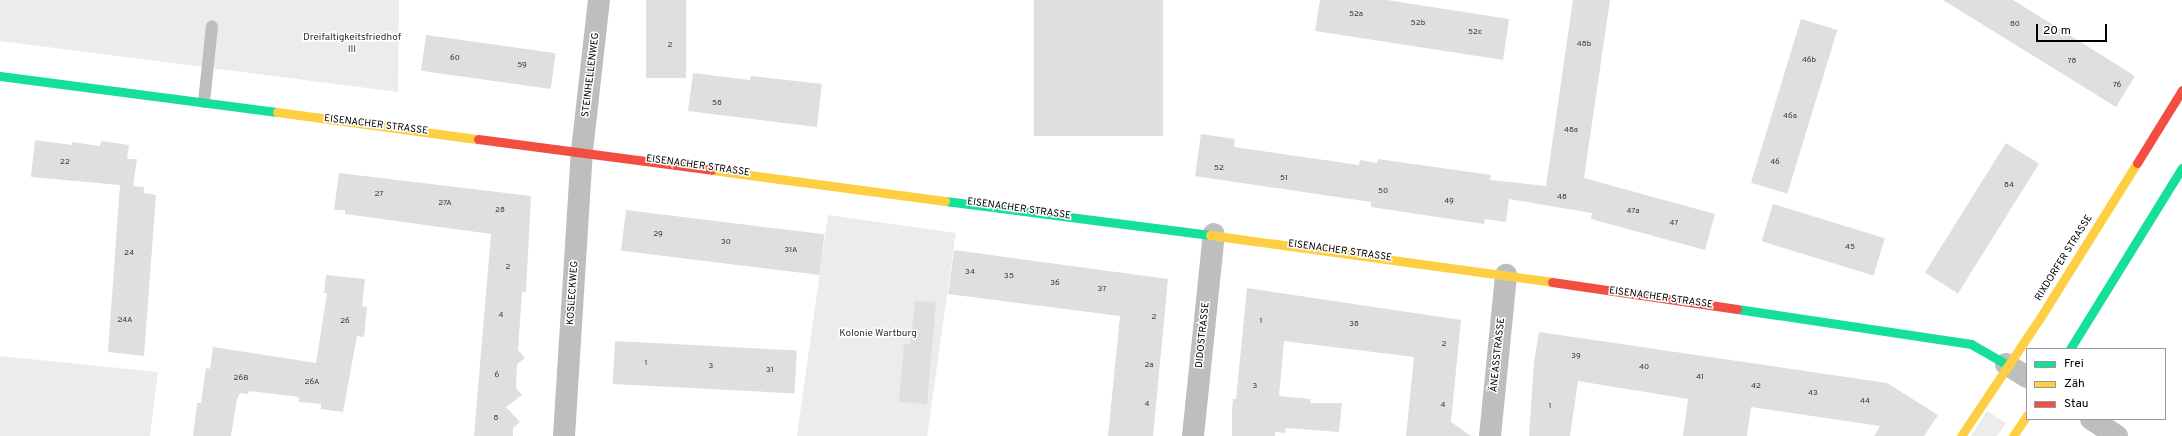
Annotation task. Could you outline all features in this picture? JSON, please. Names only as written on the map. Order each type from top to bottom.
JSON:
[{"type":"street","name":"STEINHELLENWEG","points":[[582,151],[599,0]]},
{"type":"street","name":"EISENACHER STRASSE","points":[[0,76],[1214,234],[1506,275],[1971,344],[2026,376]]},
{"type":"street","name":"RIXDORFER STRASSE","points":[[1961,436],[2006,364],[2040,318],[2182,90]]},
{"type":"street","name":"KOSLECKWEG","points":[[564,436],[582,151]]},
{"type":"street","points":[[2071,348],[2182,168]]},
{"type":"street","name":"DIDOSTRASSE","points":[[1193,436],[1214,234]]},
{"type":"street","name":"ÄNEASSTRASSE","points":[[1490,436],[1506,275]]},
{"type":"street","points":[[2013,436],[2026,416]]},
{"type":"street","points":[[2093,420],[2117,436]]},
{"type":"lane","points":[[204,102],[212,26]]},
{"type":"green space","name":"Dreifaltigkeitsfriedhof III","points":[[0,0],[399,0],[398,92],[0,41]]},
{"type":"green space","name":"Kolonie Wartburg","points":[[828,215],[956,233],[927,436],[797,436]]},
{"type":"green space","points":[[0,356],[158,372],[150,436],[0,436]]},
{"type":"green space","points":[[1987,411],[2006,423],[1997,436],[1971,436]]},
{"type":"building","points":[[646,0],[686,0],[686,78],[646,78]]},
{"type":"building","points":[[1034,0],[1163,0],[1163,136],[1034,136]]},
{"type":"building","points":[[1320,0],[1387,0],[1509,19],[1503,60],[1315,31]]},
{"type":"building","points":[[1573,0],[1610,0],[1584,178],[1715,214],[1705,250],[1591,219],[1592,213],[1509,199],[1506,222],[1485,219],[1484,224],[1371,207],[1371,202],[1195,176],[1201,134],[1235,139],[1234,147],[1359,165],[1360,160],[1377,163],[1378,159],[1491,175],[1490,180],[1546,186]]},
{"type":"building","points":[[1943,0],[2013,0],[2135,76],[2116,107]]},
{"type":"building","points":[[1801,19],[1837,30],[1787,194],[1751,183]]},
{"type":"building","points":[[426,35],[556,53],[551,89],[421,71]]},
{"type":"building","points":[[693,73],[750,80],[751,76],[822,84],[817,127],[688,111]]},
{"type":"building","points":[[35,140],[72,145],[72,142],[100,146],[101,141],[129,145],[127,159],[137,159],[133,186],[144,187],[144,193],[156,195],[144,356],[108,352],[120,185],[31,177]]},
{"type":"building","points":[[2006,143],[2039,164],[1958,293],[1925,273]]},
{"type":"building","points":[[339,173],[531,196],[526,292],[522,292],[518,350],[525,358],[517,364],[516,388],[522,395],[506,407],[520,422],[513,428],[513,436],[474,436],[491,234],[345,214],[345,210],[334,210]]},
{"type":"building","points":[[1773,204],[1885,238],[1873,276],[1762,241]]},
{"type":"building","points":[[626,210],[825,234],[820,275],[621,251]]},
{"type":"building","points":[[954,250],[1168,279],[1153,436],[1108,436],[1120,316],[948,294]]},
{"type":"building","points":[[326,275],[365,279],[362,306],[367,307],[364,337],[357,336],[343,412],[321,409],[321,404],[299,402],[299,397],[249,391],[248,394],[240,393],[237,399],[231,436],[193,436],[197,403],[201,403],[206,368],[210,369],[213,347],[316,363],[327,293],[324,293]]},
{"type":"building","points":[[1247,288],[1461,320],[1451,422],[1471,436],[1406,436],[1414,357],[1284,341],[1279,396],[1311,399],[1310,403],[1342,403],[1339,432],[1286,428],[1285,433],[1275,432],[1275,436],[1232,436],[1233,399],[1236,399]]},
{"type":"building","points":[[915,301],[936,302],[927,404],[899,402],[904,344],[910,345]]},
{"type":"building","points":[[1539,332],[1887,383],[1938,415],[1924,436],[1874,436],[1880,426],[1751,407],[1747,436],[1683,436],[1688,399],[1578,381],[1570,436],[1529,436],[1534,362]]},
{"type":"building","points":[[615,341],[797,351],[795,393],[613,384]]},
{"type":"traffic: fast","points":[[0,76],[277,112]]},
{"type":"traffic: fast","points":[[2071,348],[2182,168]]},
{"type":"traffic: fast","points":[[945,201],[1210,235]]},
{"type":"traffic: fast","points":[[1737,309],[1971,344],[2006,364]]},
{"type":"traffic: slow","points":[[277,112],[478,139]]},
{"type":"traffic: slow","points":[[1961,436],[2040,318],[2137,163]]},
{"type":"traffic: slow","points":[[712,170],[945,201]]},
{"type":"traffic: slow","points":[[1210,235],[1552,282]]},
{"type":"traffic: slow","points":[[2013,436],[2026,416]]},
{"type":"traffic: jam","points":[[2137,163],[2182,90]]},
{"type":"traffic: jam","points":[[478,139],[712,170]]},
{"type":"traffic: jam","points":[[1552,282],[1737,309]]}]
